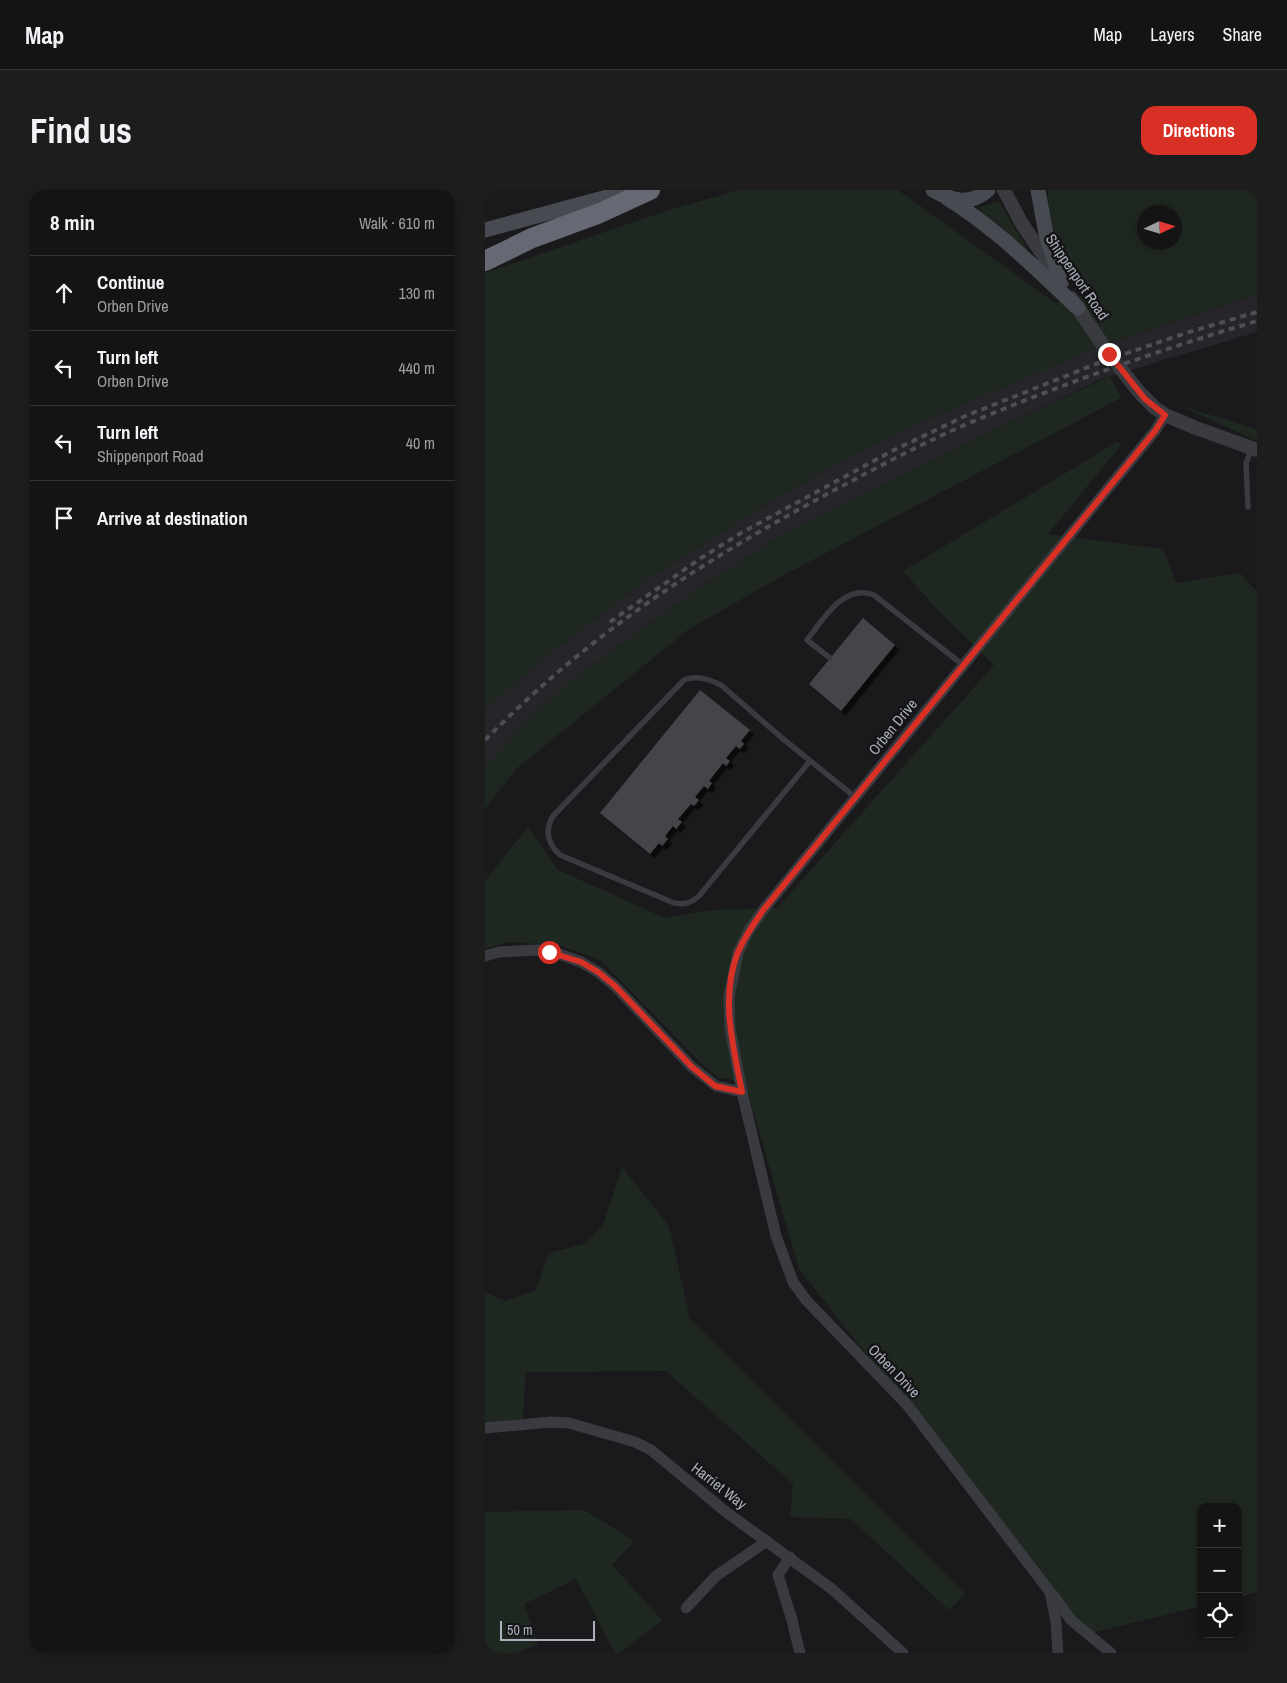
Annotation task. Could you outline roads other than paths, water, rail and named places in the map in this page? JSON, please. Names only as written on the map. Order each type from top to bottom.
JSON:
[{"type":"highway","points":[[485,261],[532,238],[600,213],[650,190]]},
{"type":"main road","points":[[485,230],[633,190]]},
{"type":"main road","points":[[933,190],[986,225],[1078,308]]},
{"type":"main road","points":[[947,198],[969,200],[988,190]]},
{"type":"main road","points":[[1038,190],[1046,234],[1061,283]]},
{"type":"street","name":"Shippenport Road","points":[[1005,190],[1021,222],[1061,283],[1109,354],[1139,392],[1165,415],[1254,450]]},
{"type":"street","name":"Orben Drive","points":[[1057,1653],[1056,1622],[1050,1592],[908,1406],[806,1300],[793,1282],[775,1236],[742,1092],[733,1047],[729,1010],[732,980],[738,953],[748,932],[764,909],[1155,431],[1165,415]]},
{"type":"street","points":[[485,956],[499,952],[538,950],[559,954],[581,962],[598,972],[615,986],[692,1067],[715,1086],[742,1092]]},
{"type":"street","name":"Harriet Way","points":[[485,1428],[538,1422],[569,1423],[635,1442],[651,1450],[726,1512],[832,1589],[903,1653]]},
{"type":"street","points":[[687,1608],[716,1576],[767,1540]]},
{"type":"street","points":[[790,1557],[778,1575],[800,1653]]},
{"type":"street","points":[[1050,1592],[1071,1620],[1111,1653]]},
{"type":"lane","points":[[1248,507],[1246,463],[1254,450]]},
{"type":"lane","points":[[830,658],[807,640],[833,606],[851,595],[863,592],[874,595],[963,665]]},
{"type":"lane","points":[[810,761],[699,896],[691,902],[683,904],[674,903],[561,855],[554,850],[548,838],[549,826],[553,816],[684,680],[691,678],[710,680],[721,685],[855,797]]},
{"type":"railway","points":[[610,622],[701,558],[741,533],[892,451],[963,417],[1101,362],[1186,333],[1257,312]]},
{"type":"railway","points":[[485,740],[550,679],[618,624],[728,550],[805,506],[920,446],[1003,409],[1111,368],[1257,321]]}]
